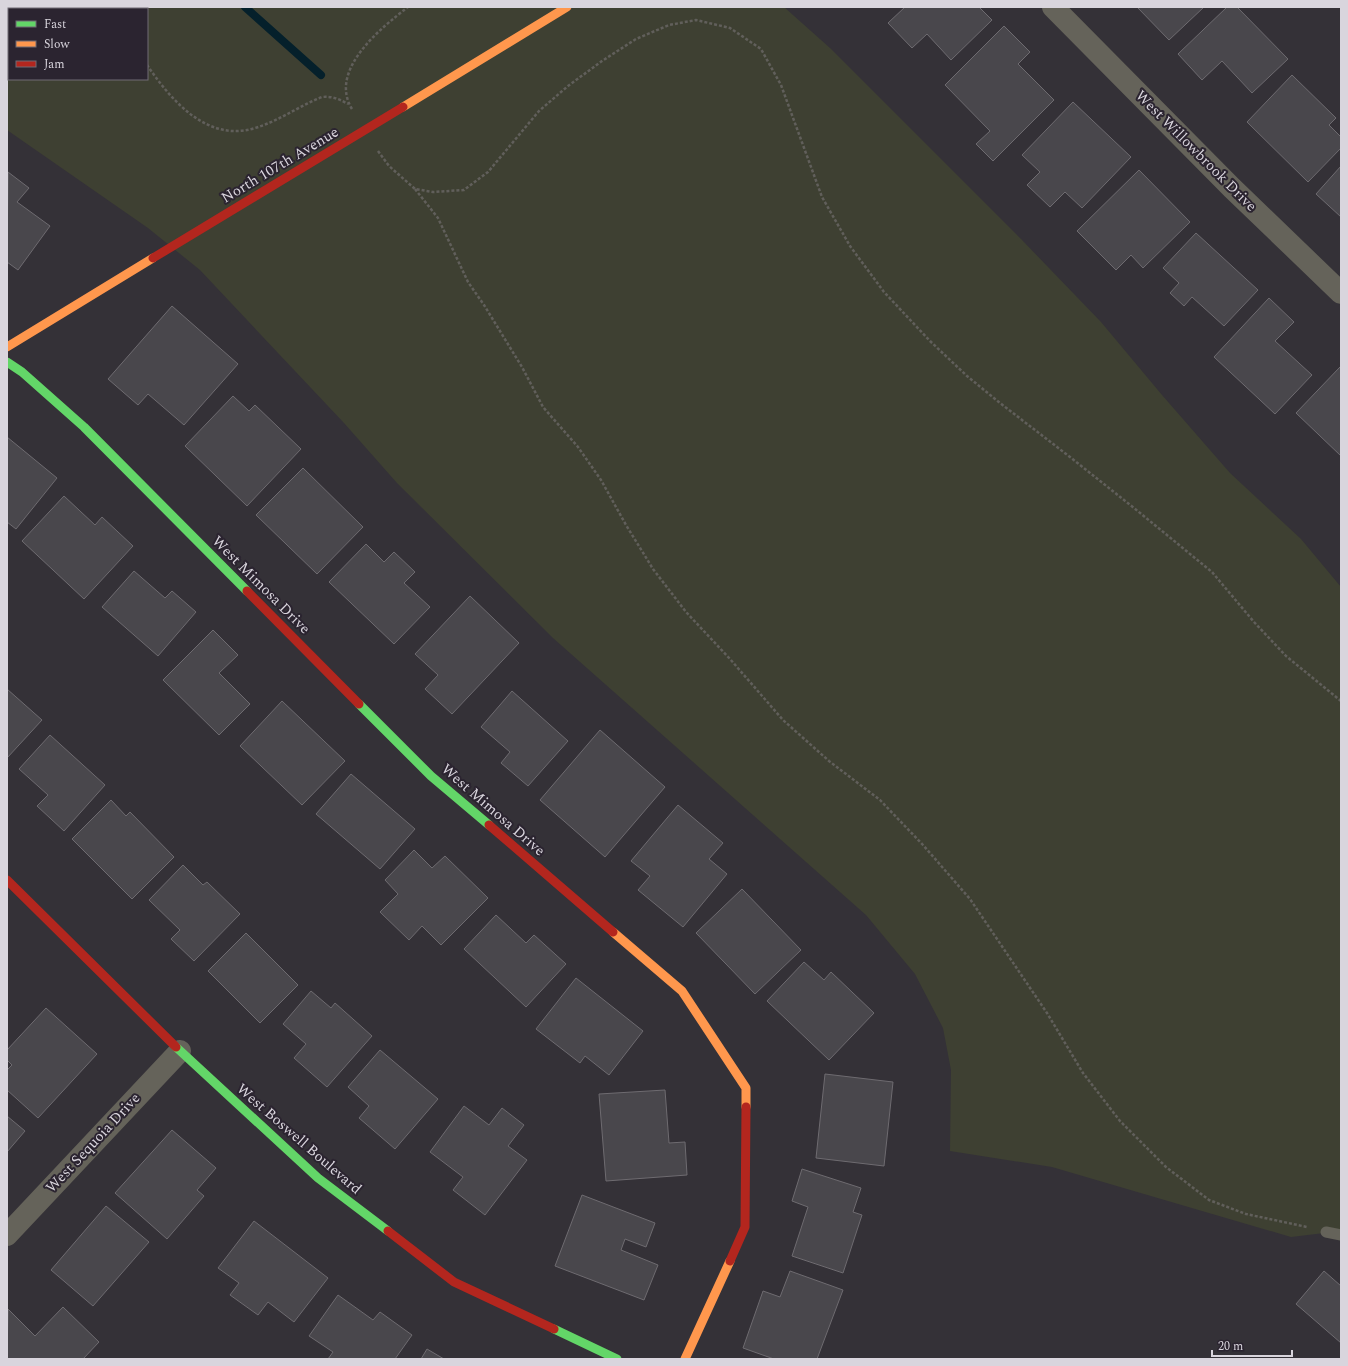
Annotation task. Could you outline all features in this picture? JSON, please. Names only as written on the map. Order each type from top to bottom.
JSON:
[{"type":"street","name":"North 107th Avenue","points":[[7,347],[567,7]]},
{"type":"street","name":"West Willowbrook Drive","points":[[1053,7],[1232,188],[1341,293]]},
{"type":"street","name":"West Mimosa Drive","points":[[7,362],[22,372],[84,427],[431,776],[682,991],[746,1088],[745,1227],[685,1359]]},
{"type":"street","name":"West Boswell Boulevard","points":[[7,880],[180,1051],[318,1178],[454,1282],[617,1359]]},
{"type":"street","name":"West Sequoia Drive","points":[[7,1235],[180,1051]]},
{"type":"lane","points":[[1326,1232],[1341,1235]]},
{"type":"path","points":[[408,7],[374,36],[355,61],[347,77],[346,83],[349,104],[382,158],[414,189],[438,218],[468,282],[514,355],[543,407],[578,447],[601,480],[653,569],[681,606],[783,720],[829,761],[880,800],[923,845],[970,898],[1047,1012],[1082,1073],[1120,1121],[1166,1167],[1209,1200],[1246,1214],[1326,1232]]},
{"type":"path","points":[[414,189],[433,192],[464,190],[488,172],[539,111],[573,82],[636,38],[669,25],[696,20],[730,28],[761,49],[781,85],[822,197],[850,246],[884,292],[930,341],[967,376],[1134,508],[1212,572],[1254,622],[1286,656],[1341,701]]},
{"type":"path","points":[[148,66],[175,101],[185,111],[205,123],[226,130],[236,131],[256,128],[322,97],[329,96],[349,104]]},
{"type":"green space","points":[[7,7],[784,7],[830,48],[1021,239],[1101,322],[1230,473],[1301,539],[1341,587],[1341,1231],[1291,1237],[1052,1167],[950,1151],[951,1070],[943,1028],[915,974],[866,915],[553,638],[397,483],[344,423],[200,270],[148,228],[7,130]]},
{"type":"building","points":[[905,7],[979,7],[992,20],[951,60],[927,34],[912,48],[888,23]]},
{"type":"building","points":[[1137,7],[1204,7],[1169,40]]},
{"type":"building","points":[[1227,7],[1237,7],[1288,59],[1252,93],[1222,61],[1202,80],[1178,54]]},
{"type":"building","points":[[1004,26],[1030,52],[1018,64],[1054,100],[993,161],[976,144],[990,131],[945,85]]},
{"type":"building","points":[[1292,75],[1336,118],[1329,125],[1341,137],[1341,148],[1308,182],[1247,122]]},
{"type":"building","points":[[1073,102],[1131,157],[1082,208],[1065,192],[1050,207],[1027,185],[1040,172],[1022,155]]},
{"type":"building","points":[[1341,166],[1341,217],[1316,194]]},
{"type":"building","points":[[1139,170],[1190,222],[1143,268],[1131,255],[1116,270],[1077,231]]},
{"type":"building","points":[[8,172],[29,188],[17,202],[50,226],[18,270],[7,262]]},
{"type":"building","points":[[1196,233],[1258,290],[1224,326],[1192,297],[1184,306],[1170,293],[1179,283],[1163,268]]},
{"type":"building","points":[[1269,298],[1294,322],[1275,341],[1312,375],[1275,414],[1214,357]]},
{"type":"building","points":[[172,306],[238,364],[184,425],[148,394],[138,405],[108,379]]},
{"type":"building","points":[[1341,367],[1341,456],[1296,413]]},
{"type":"building","points":[[233,396],[249,411],[255,405],[301,449],[247,506],[185,446]]},
{"type":"building","points":[[7,437],[57,478],[16,529],[7,522]]},
{"type":"building","points":[[303,468],[363,527],[317,574],[256,515]]},
{"type":"building","points":[[64,496],[95,525],[102,517],[133,546],[84,599],[22,541]]},
{"type":"building","points":[[366,544],[384,562],[394,552],[415,572],[404,583],[430,607],[394,644],[329,582]]},
{"type":"building","points":[[134,571],[165,598],[172,591],[196,612],[158,656],[102,607]]},
{"type":"building","points":[[470,596],[519,643],[452,714],[425,689],[438,675],[415,654]]},
{"type":"building","points":[[213,630],[238,655],[219,673],[250,704],[219,735],[163,680]]},
{"type":"building","points":[[7,689],[42,720],[7,758]]},
{"type":"building","points":[[512,691],[568,741],[528,786],[501,763],[510,752],[481,727]]},
{"type":"building","points":[[282,701],[345,761],[302,805],[240,746]]},
{"type":"building","points":[[600,730],[665,787],[605,857],[540,800]]},
{"type":"building","points":[[50,735],[105,785],[64,831],[37,806],[48,795],[19,769]]},
{"type":"building","points":[[351,774],[415,829],[380,869],[316,814]]},
{"type":"building","points":[[111,800],[126,816],[130,812],[174,857],[132,899],[72,839]]},
{"type":"building","points":[[678,805],[723,843],[709,859],[727,874],[683,927],[638,890],[650,876],[631,861]]},
{"type":"building","points":[[414,850],[432,868],[445,856],[488,898],[441,945],[422,926],[409,940],[380,912],[398,894],[385,880]]},
{"type":"building","points":[[183,865],[203,885],[207,882],[240,914],[194,961],[171,939],[180,930],[149,900]]},
{"type":"building","points":[[742,889],[801,950],[755,994],[696,933]]},
{"type":"building","points":[[496,915],[526,943],[534,935],[566,964],[526,1007],[464,949]]},
{"type":"building","points":[[246,933],[298,985],[260,1023],[208,971]]},
{"type":"building","points":[[804,962],[824,980],[831,972],[874,1013],[829,1060],[767,1001]]},
{"type":"building","points":[[576,978],[643,1031],[609,1075],[585,1056],[580,1063],[536,1029]]},
{"type":"building","points":[[311,991],[331,1008],[335,1003],[372,1036],[327,1087],[294,1058],[306,1044],[283,1024]]},
{"type":"building","points":[[46,1008],[97,1054],[38,1118],[7,1090],[7,1070],[12,1065],[7,1060],[7,1050]]},
{"type":"building","points":[[380,1050],[438,1099],[395,1149],[359,1118],[369,1106],[348,1087]]},
{"type":"building","points":[[825,1074],[893,1082],[884,1166],[816,1158]]},
{"type":"building","points":[[665,1090],[669,1143],[685,1142],[687,1175],[606,1181],[599,1094]]},
{"type":"building","points":[[464,1106],[489,1125],[502,1108],[524,1125],[508,1146],[527,1160],[485,1215],[453,1190],[463,1177],[430,1152]]},
{"type":"building","points":[[7,1116],[25,1131],[7,1152]]},
{"type":"building","points":[[172,1130],[216,1168],[197,1190],[204,1196],[167,1239],[115,1193]]},
{"type":"building","points":[[802,1169],[861,1188],[853,1212],[862,1215],[843,1273],[792,1256],[808,1207],[792,1201]]},
{"type":"building","points":[[582,1195],[655,1223],[646,1247],[625,1239],[621,1250],[658,1265],[644,1300],[555,1266]]},
{"type":"building","points":[[106,1206],[149,1242],[93,1306],[51,1270]]},
{"type":"building","points":[[254,1221],[328,1278],[294,1322],[268,1302],[258,1315],[230,1295],[239,1283],[218,1268]]},
{"type":"building","points":[[790,1271],[843,1290],[817,1359],[774,1359],[743,1348],[763,1291],[780,1297]]},
{"type":"building","points":[[1324,1271],[1341,1286],[1341,1343],[1296,1304]]},
{"type":"building","points":[[338,1295],[373,1320],[380,1312],[412,1335],[395,1359],[328,1359],[333,1352],[309,1336]]},
{"type":"building","points":[[63,1307],[99,1342],[83,1359],[7,1359],[8,1309],[35,1336]]},
{"type":"building","points":[[427,1349],[444,1359],[421,1359]]},
{"type":"waterway","points":[[245,7],[321,75]]},
{"type":"traffic: fast","points":[[7,362],[22,372],[84,427],[247,591]]},
{"type":"traffic: fast","points":[[359,704],[431,776],[489,825]]},
{"type":"traffic: fast","points":[[176,1047],[318,1178],[388,1231]]},
{"type":"traffic: fast","points":[[554,1329],[617,1359]]},
{"type":"traffic: slow","points":[[403,107],[567,7]]},
{"type":"traffic: slow","points":[[7,347],[153,258]]},
{"type":"traffic: slow","points":[[613,932],[682,991],[746,1088],[746,1107]]},
{"type":"traffic: slow","points":[[685,1359],[730,1261]]},
{"type":"traffic: jam","points":[[153,258],[403,107]]},
{"type":"traffic: jam","points":[[247,591],[359,704]]},
{"type":"traffic: jam","points":[[489,825],[613,932]]},
{"type":"traffic: jam","points":[[7,880],[176,1047]]},
{"type":"traffic: jam","points":[[730,1261],[745,1227],[746,1107]]},
{"type":"traffic: jam","points":[[388,1231],[454,1282],[554,1329]]}]
